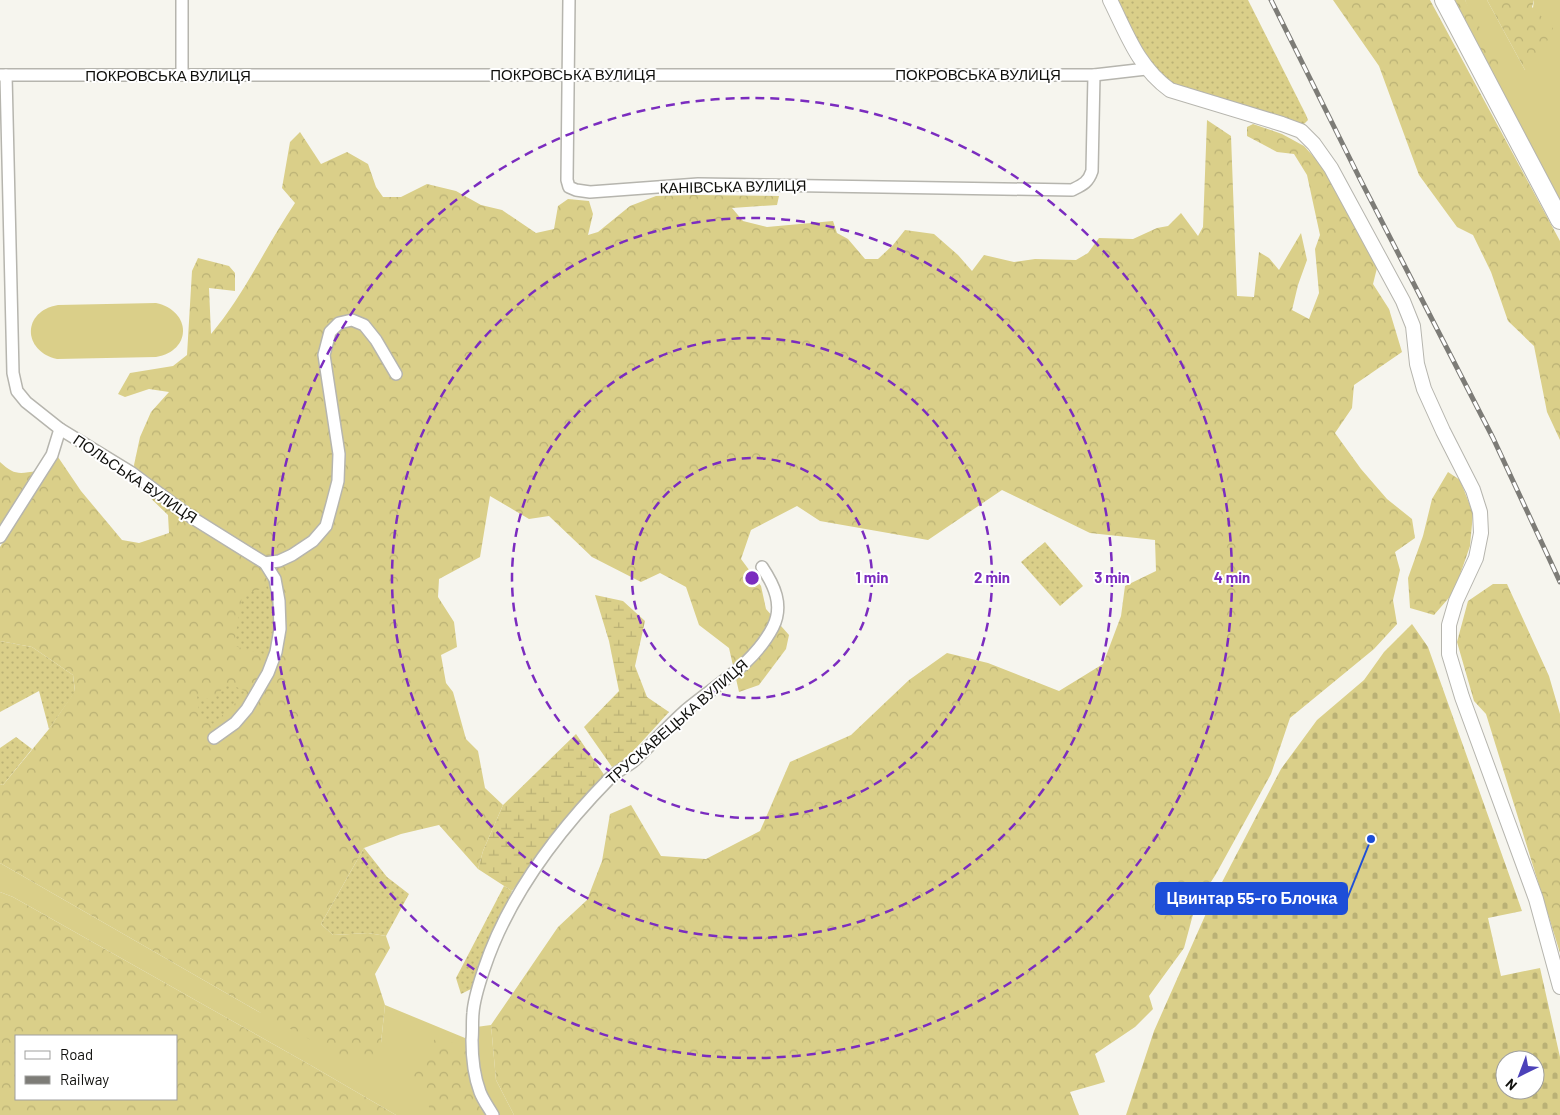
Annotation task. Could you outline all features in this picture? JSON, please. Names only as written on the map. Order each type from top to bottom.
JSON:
[{"type":"main road","points":[[1444,0],[1560,220]]},
{"type":"street","points":[[182,0],[182,75]]},
{"type":"street","name":"КАНІВСЬКА ВУЛИЦЯ","points":[[569,0],[567,180],[570,187],[576,190],[605,192],[698,184],[1072,190],[1084,185],[1092,171],[1094,75]]},
{"type":"street","points":[[1110,0],[1134,50],[1146,69],[1170,90],[1301,131],[1314,144],[1331,168],[1403,301],[1413,326],[1417,364],[1424,389],[1473,490],[1480,512],[1481,533],[1476,558],[1456,601],[1449,625],[1449,654],[1462,697],[1536,899],[1560,987]]},
{"type":"street","name":"ПОКРОВСЬКА ВУЛИЦЯ","points":[[3,75],[1094,75],[1146,69]]},
{"type":"street","points":[[3,75],[13,373],[17,391],[26,402],[60,429]]},
{"type":"street","points":[[214,738],[235,723],[247,709],[268,673],[276,652],[280,629],[279,601],[275,579],[265,563],[279,561],[292,555],[314,541],[326,526],[338,481],[339,454],[324,355],[330,332],[339,323],[352,320],[364,325],[376,340],[396,374]]},
{"type":"street","name":"ПОЛЬСЬКА ВУЛИЦЯ","points":[[0,537],[52,455],[60,429],[132,473],[191,517],[265,563]]},
{"type":"street","name":"ТРУСКАВЕЦЬКА ВУЛИЦЯ","points":[[493,1115],[480,1093],[474,1072],[473,1013],[477,988],[500,928],[520,891],[544,857],[612,777],[628,766],[686,710],[750,659],[766,638],[774,626],[778,611],[778,600],[762,567]]},
{"type":"green space","points":[[1116,0],[1248,0],[1308,120],[1303,125],[1174,87],[1151,67]]},
{"type":"green space","points":[[1333,0],[1430,0],[1560,241],[1560,440],[1547,412],[1534,346],[1508,321],[1491,272],[1473,235],[1457,227],[1419,175],[1379,66]]},
{"type":"green space","points":[[1449,0],[1465,0],[1500,65],[1505,101]]},
{"type":"green space","points":[[1465,0],[1487,0],[1525,70],[1534,0],[1560,0],[1560,200],[1505,101]]},
{"type":"green space","points":[[1487,0],[1534,0],[1532,7],[1553,28],[1539,59],[1525,70]]},
{"type":"green space","points":[[1207,120],[1231,136],[1237,296],[1254,297],[1259,252],[1269,258],[1279,270],[1301,233],[1307,260],[1292,310],[1309,319],[1319,293],[1315,249],[1320,235],[1307,175],[1294,154],[1277,152],[1247,136],[1247,127],[1253,124],[1282,134],[1304,146],[1324,168],[1348,210],[1377,268],[1373,284],[1389,309],[1402,352],[1354,385],[1352,408],[1335,433],[1361,469],[1387,499],[1412,519],[1415,538],[1395,552],[1400,570],[1393,600],[1397,624],[1374,649],[1290,718],[1271,774],[1216,874],[1195,907],[1184,948],[1149,996],[1153,1009],[1135,1027],[1095,1054],[1105,1082],[1070,1092],[1079,1115],[514,1115],[496,1080],[491,1025],[558,927],[587,900],[602,861],[610,814],[631,805],[661,856],[706,859],[760,831],[790,762],[851,735],[909,680],[947,653],[988,663],[1059,691],[1103,664],[1121,616],[1125,586],[1156,571],[1155,540],[1090,533],[1002,490],[928,540],[820,521],[797,506],[751,530],[741,559],[761,586],[766,609],[789,635],[786,649],[759,685],[739,692],[729,648],[699,625],[686,587],[660,573],[641,582],[592,557],[549,516],[529,519],[490,496],[480,557],[439,579],[438,597],[454,622],[457,647],[441,655],[446,683],[453,692],[466,739],[478,751],[485,788],[503,805],[483,851],[478,869],[439,825],[401,834],[364,848],[321,924],[333,935],[368,933],[386,936],[390,948],[375,974],[385,1005],[381,1043],[377,1056],[346,1059],[259,1012],[0,863],[0,784],[3,785],[49,729],[75,691],[73,675],[32,647],[0,641],[0,547],[58,457],[81,491],[122,540],[139,543],[169,533],[168,515],[138,486],[134,465],[140,437],[151,412],[169,392],[149,389],[125,397],[118,394],[130,373],[173,366],[187,355],[192,271],[198,258],[229,266],[235,273],[235,291],[209,288],[211,334],[223,319],[295,203],[282,188],[290,142],[300,132],[321,164],[347,152],[368,164],[376,187],[383,197],[401,197],[427,184],[456,191],[481,205],[502,210],[536,233],[554,229],[558,206],[568,199],[589,201],[593,214],[588,235],[598,232],[630,206],[656,196],[779,196],[777,205],[732,208],[743,221],[767,227],[833,221],[837,233],[848,239],[865,259],[878,259],[905,230],[934,234],[958,255],[972,271],[984,255],[1014,262],[1035,259],[1076,260],[1088,253],[1099,238],[1133,239],[1157,228],[1168,226],[1181,213],[1198,236],[1203,227]]},
{"type":"green space","points":[[156,303],[168,307],[176,314],[181,322],[183,331],[176,347],[168,353],[156,357],[57,359],[46,355],[37,348],[32,340],[31,331],[38,315],[46,309],[58,305]]},
{"type":"green space","points":[[0,462],[17,472],[37,471],[0,525]]},
{"type":"green space","points":[[1448,472],[1460,480],[1473,513],[1470,546],[1454,592],[1434,615],[1410,608],[1408,578],[1423,536],[1432,499]]},
{"type":"green space","points":[[1045,542],[1083,586],[1060,606],[1021,562]]},
{"type":"green space","points":[[1493,584],[1507,584],[1549,676],[1560,714],[1560,953],[1486,714],[1474,701],[1457,642],[1468,601]]},
{"type":"green space","points":[[268,586],[276,633],[271,656],[234,646],[242,596]]},
{"type":"green space","points":[[595,595],[623,601],[645,621],[635,666],[647,697],[669,712],[625,760],[612,767],[584,727],[619,691],[609,641]]},
{"type":"green space","points":[[1412,624],[1428,647],[1522,911],[1488,918],[1501,976],[1540,968],[1560,1057],[1560,1115],[1126,1115],[1154,1031],[1208,909],[1281,769],[1317,720],[1364,680],[1384,652]]},
{"type":"green space","points":[[0,641],[32,647],[73,675],[75,692],[49,729],[39,691],[0,712]]},
{"type":"green space","points":[[228,683],[247,692],[213,724],[199,713],[197,696],[212,700]]},
{"type":"green space","points":[[576,734],[605,776],[564,824],[512,891],[478,869],[483,851],[503,805]]},
{"type":"green space","points":[[16,737],[32,749],[3,785],[0,784],[0,748]]},
{"type":"green space","points":[[364,848],[387,877],[409,894],[386,936],[368,933],[333,935],[321,924]]},
{"type":"green space","points":[[0,863],[259,1012],[381,1043],[385,1005],[465,1038],[476,1027],[491,1025],[496,1080],[514,1115],[396,1115],[13,897],[0,892]]},
{"type":"green space","points":[[504,886],[512,891],[489,945],[475,987],[461,994],[456,978]]},
{"type":"green space","points":[[0,892],[13,897],[396,1115],[0,1115]]},
{"type":"green space","points":[[438,1034],[467,1052],[473,1090],[483,1115],[441,1115],[431,1111],[413,1074]]},
{"type":"railway","points":[[1271,0],[1360,179],[1493,438],[1560,582]]},
{"type":"place","name":"Цвинтар 55-го Блочка","points":[[1371,839]]}]
